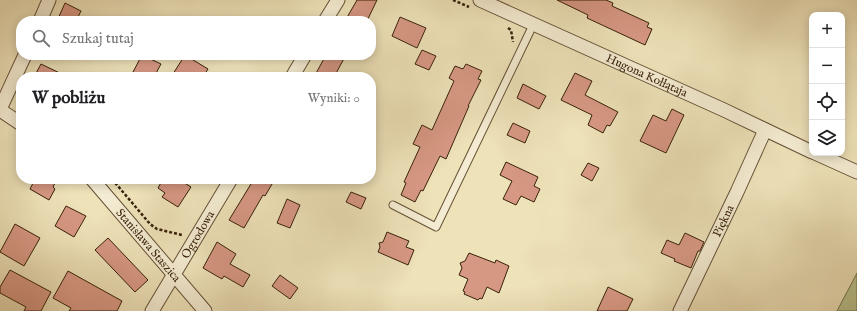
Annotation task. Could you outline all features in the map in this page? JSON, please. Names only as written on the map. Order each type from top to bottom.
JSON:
[{"type":"street","points":[[42,16],[49,0]]},
{"type":"street","points":[[328,16],[338,0]]},
{"type":"street","name":"Hugona Kołłątaja","points":[[480,0],[534,23],[809,151]]},
{"type":"street","points":[[17,72],[22,60]]},
{"type":"street","points":[[295,72],[302,60]]},
{"type":"street","points":[[16,73],[0,110],[16,121]]},
{"type":"street","name":"Piękna","points":[[680,311],[765,130]]},
{"type":"street","points":[[822,156],[857,172]]},
{"type":"street","name":"Stanisława Staszica","points":[[96,184],[205,311]]},
{"type":"street","name":"Ogrodowa","points":[[152,311],[228,184]]},
{"type":"lane","points":[[393,205],[436,227],[534,23]]},
{"type":"path","points":[[453,0],[470,8]]},
{"type":"path","points":[[505,24],[510,30],[513,40],[512,45]]},
{"type":"path","points":[[116,184],[157,230],[195,239]]},
{"type":"green space","points":[[857,273],[857,311],[837,311],[856,275]]},
{"type":"building","points":[[357,0],[377,0],[369,16],[348,16]]},
{"type":"building","points":[[557,0],[606,0],[613,3],[612,6],[649,23],[647,27],[652,29],[645,45],[587,18],[588,15]]},
{"type":"building","points":[[65,3],[81,11],[78,16],[59,16]]},
{"type":"building","points":[[400,17],[426,28],[417,48],[392,36]]},
{"type":"building","points":[[422,50],[436,56],[429,70],[415,64]]},
{"type":"building","points":[[139,60],[153,60],[161,64],[157,72],[133,72]]},
{"type":"building","points":[[182,60],[193,60],[208,69],[206,72],[174,72]]},
{"type":"building","points":[[323,60],[343,60],[337,72],[317,72]]},
{"type":"building","points":[[41,64],[58,72],[37,72]]},
{"type":"building","points":[[466,64],[482,71],[478,79],[481,80],[468,106],[446,159],[440,156],[423,191],[421,190],[415,202],[401,195],[406,183],[404,182],[420,147],[413,144],[422,125],[432,130],[454,81],[449,78],[455,66],[463,69]]},
{"type":"building","points":[[575,73],[592,81],[585,95],[618,112],[610,126],[607,125],[603,133],[588,125],[592,115],[561,100]]},
{"type":"building","points":[[523,84],[546,96],[539,109],[517,98]]},
{"type":"building","points":[[672,109],[684,115],[666,153],[640,141],[653,115],[666,121]]},
{"type":"building","points":[[513,123],[530,131],[525,143],[507,135]]},
{"type":"building","points":[[506,162],[538,177],[534,186],[540,189],[534,202],[521,196],[516,205],[503,199],[512,181],[500,175]]},
{"type":"building","points":[[588,163],[599,168],[592,181],[581,175]]},
{"type":"building","points":[[32,184],[54,184],[53,187],[55,189],[49,200],[30,189]]},
{"type":"building","points":[[160,184],[186,184],[191,187],[178,207],[162,197],[165,193],[158,188]]},
{"type":"building","points":[[251,184],[272,184],[265,196],[263,195],[244,228],[229,220]]},
{"type":"building","points":[[351,192],[366,198],[361,209],[346,202]]},
{"type":"building","points":[[287,199],[300,205],[290,228],[277,223]]},
{"type":"building","points":[[66,206],[86,216],[74,237],[55,226]]},
{"type":"building","points":[[15,224],[40,238],[24,266],[0,252]]},
{"type":"building","points":[[387,232],[409,241],[406,247],[414,250],[408,265],[378,252],[380,247],[379,243],[383,242]]},
{"type":"building","points":[[685,233],[704,242],[700,251],[698,251],[691,268],[674,261],[675,259],[661,253],[667,240],[679,245]]},
{"type":"building","points":[[108,238],[148,280],[135,292],[95,250]]},
{"type":"building","points":[[217,242],[236,254],[230,264],[250,275],[243,287],[224,276],[222,279],[203,268]]},
{"type":"building","points":[[469,253],[495,263],[496,260],[509,266],[499,293],[487,287],[482,299],[480,298],[478,300],[464,294],[465,292],[463,291],[468,279],[459,275],[462,268],[460,263],[465,261]]},
{"type":"building","points":[[10,270],[51,292],[41,311],[24,311],[26,307],[0,293],[0,287]]},
{"type":"building","points":[[68,271],[122,301],[117,311],[69,311],[71,308],[53,298]]},
{"type":"building","points":[[280,275],[298,288],[290,299],[272,286]]},
{"type":"building","points":[[608,287],[633,299],[627,311],[597,311]]}]
